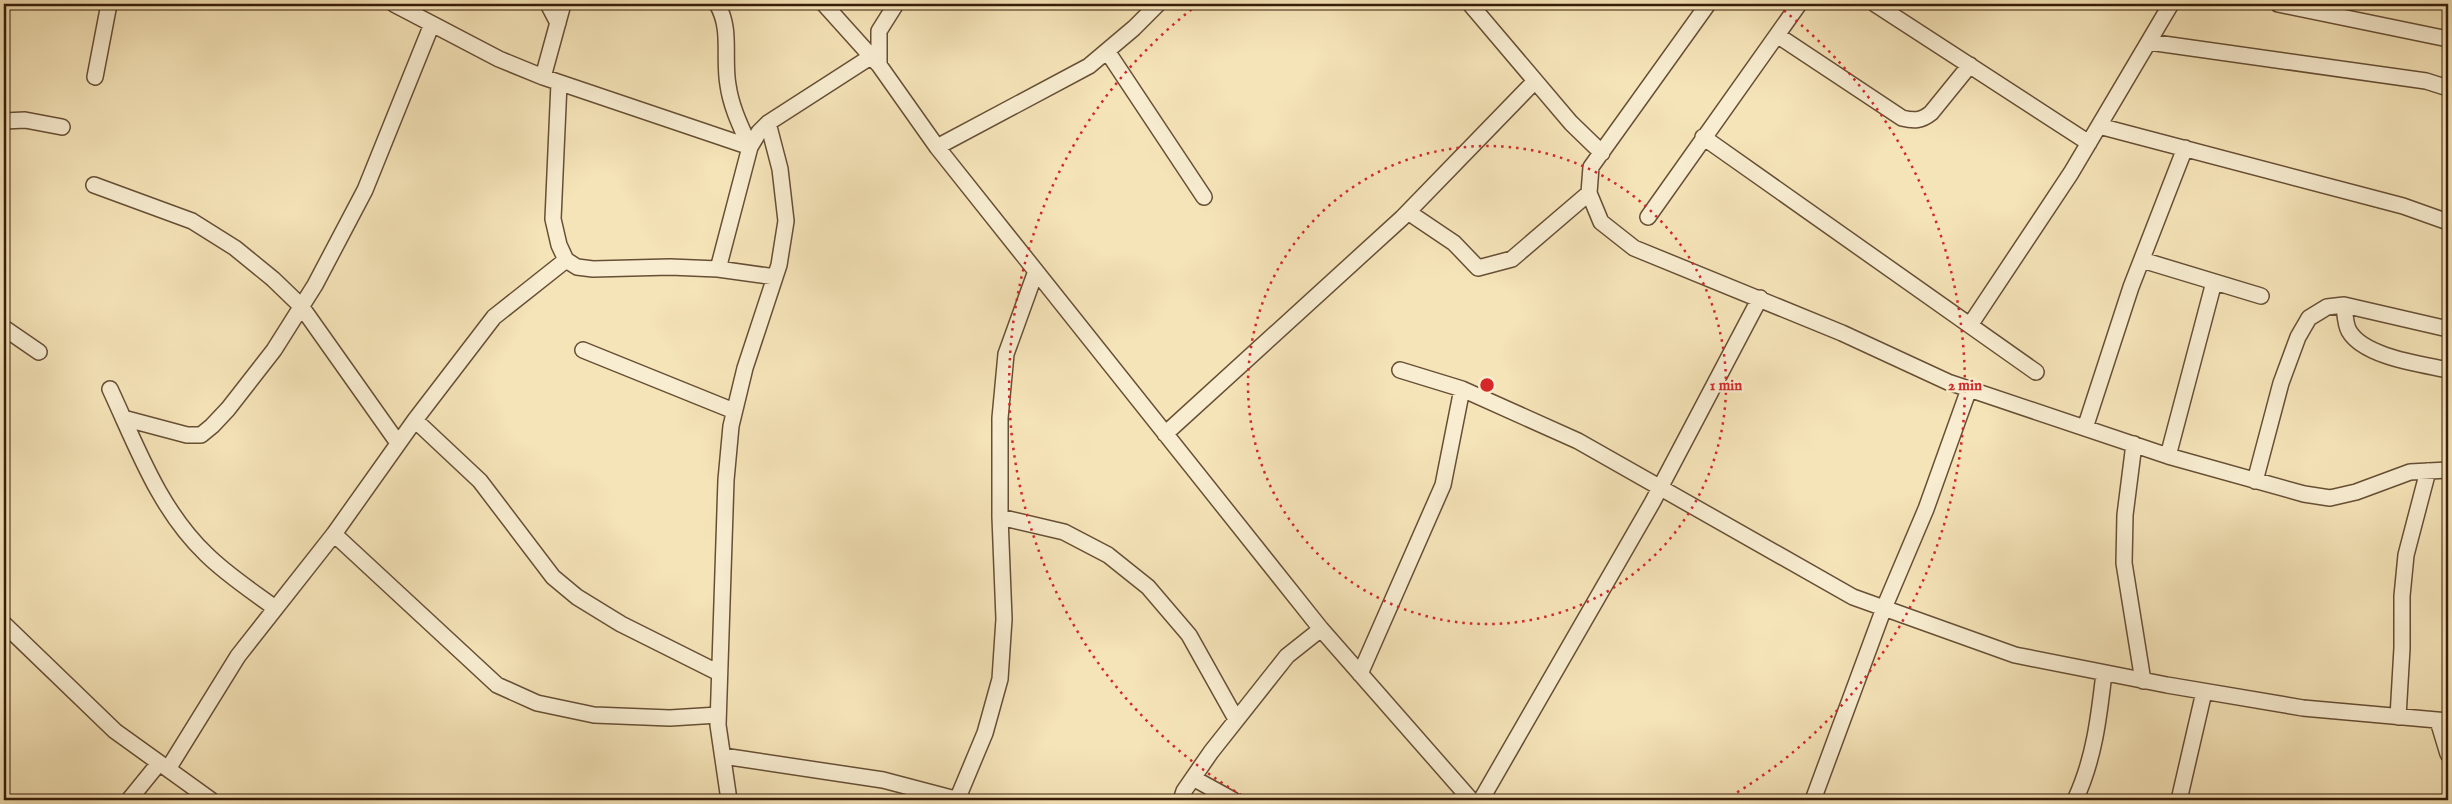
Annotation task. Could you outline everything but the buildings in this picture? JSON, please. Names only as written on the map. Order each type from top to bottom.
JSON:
[{"type":"street","points":[[95,77],[109,4]]},
{"type":"street","points":[[394,4],[499,59],[543,77],[750,148]]},
{"type":"street","points":[[548,4],[558,23]]},
{"type":"street","points":[[543,77],[563,4]]},
{"type":"street","points":[[717,4],[722,12],[726,28],[727,75],[730,98],[750,148]]},
{"type":"street","points":[[824,4],[876,61],[937,148],[1320,629],[1471,800]]},
{"type":"street","points":[[876,61],[879,31],[896,4]]},
{"type":"street","points":[[937,148],[1089,66],[1158,4]]},
{"type":"street","points":[[1470,4],[1571,123],[1602,153]]},
{"type":"street","points":[[1708,4],[1592,167],[1589,193],[1601,222],[1634,248],[1760,298],[1948,382],[2168,456],[2255,481],[2304,494],[2330,498],[2356,492],[2410,472],[2448,470]]},
{"type":"street","points":[[1648,217],[1703,136],[1799,4]]},
{"type":"street","points":[[1875,4],[2089,143]]},
{"type":"street","points":[[1970,325],[2089,143],[2171,4]]},
{"type":"street","points":[[2278,4],[2448,39]]},
{"type":"street","points":[[123,418],[187,435],[201,435],[212,426],[245,387],[274,350],[301,306],[365,190],[432,24]]},
{"type":"street","points":[[1777,35],[1902,118],[1912,120],[1923,119],[1931,113],[1970,65]]},
{"type":"street","points":[[2149,42],[2426,81],[2448,88]]},
{"type":"street","points":[[1107,51],[1204,197]]},
{"type":"street","points":[[718,269],[750,148],[758,132],[768,123],[876,61]]},
{"type":"street","points":[[1165,434],[1408,212],[1535,81]]},
{"type":"street","points":[[559,83],[553,219],[559,245],[566,260],[578,267],[593,269],[670,267],[718,269],[775,277]]},
{"type":"street","points":[[4,121],[25,120],[62,127]]},
{"type":"street","points":[[729,800],[718,715],[726,480],[734,411],[745,368],[775,277],[784,242],[786,221],[781,177],[768,123]]},
{"type":"street","points":[[2099,126],[2402,206],[2448,222]]},
{"type":"street","points":[[1703,136],[2036,372]]},
{"type":"street","points":[[2085,428],[2131,287],[2185,148]]},
{"type":"street","points":[[94,185],[192,221],[235,248],[273,278],[301,306],[398,443]]},
{"type":"street","points":[[1408,212],[1454,243],[1478,268],[1512,259],[1589,193]]},
{"type":"street","points":[[129,800],[164,766],[238,656],[334,534],[398,443],[494,317],[566,260]]},
{"type":"street","points":[[2142,260],[2261,296]]},
{"type":"street","points":[[722,756],[882,780],[958,800],[985,733],[1000,679],[1004,619],[1000,517],[1000,418],[1006,354],[1036,271]]},
{"type":"street","points":[[2168,456],[2214,282]]},
{"type":"street","points":[[1481,800],[1660,489],[1760,298]]},
{"type":"street","points":[[2255,481],[2281,383],[2298,337],[2309,318],[2327,307],[2344,305],[2448,329]]},
{"type":"street","points":[[2344,305],[2350,332],[2361,345],[2388,356],[2448,370]]},
{"type":"street","points":[[4,328],[39,352]]},
{"type":"street","points":[[583,350],[734,411]]},
{"type":"street","points":[[1400,370],[1462,389],[1578,441],[1853,597],[2016,655],[2142,681],[2303,708],[2443,721],[2448,754]]},
{"type":"street","points":[[110,389],[154,486],[180,525],[206,554],[275,608]]},
{"type":"street","points":[[1360,674],[1443,485],[1462,389]]},
{"type":"street","points":[[1813,800],[1884,608],[1926,510],[1969,389]]},
{"type":"street","points":[[415,420],[480,481],[553,577],[576,596],[621,624],[719,673]]},
{"type":"street","points":[[2134,444],[2125,515],[2124,563],[2142,681]]},
{"type":"street","points":[[2398,717],[2402,648],[2402,596],[2406,554],[2428,471]]},
{"type":"street","points":[[1000,517],[1064,532],[1108,555],[1148,587],[1189,635],[1236,719]]},
{"type":"street","points":[[334,534],[497,685],[537,703],[594,715],[670,718],[718,715]]},
{"type":"street","points":[[4,624],[115,730],[211,800]]},
{"type":"street","points":[[1181,800],[1193,778],[1236,719],[1287,656],[1320,629]]},
{"type":"street","points":[[2075,800],[2087,773],[2098,720],[2104,673]]},
{"type":"street","points":[[2179,800],[2204,692]]},
{"type":"street","points":[[1193,778],[1233,800]]}]
